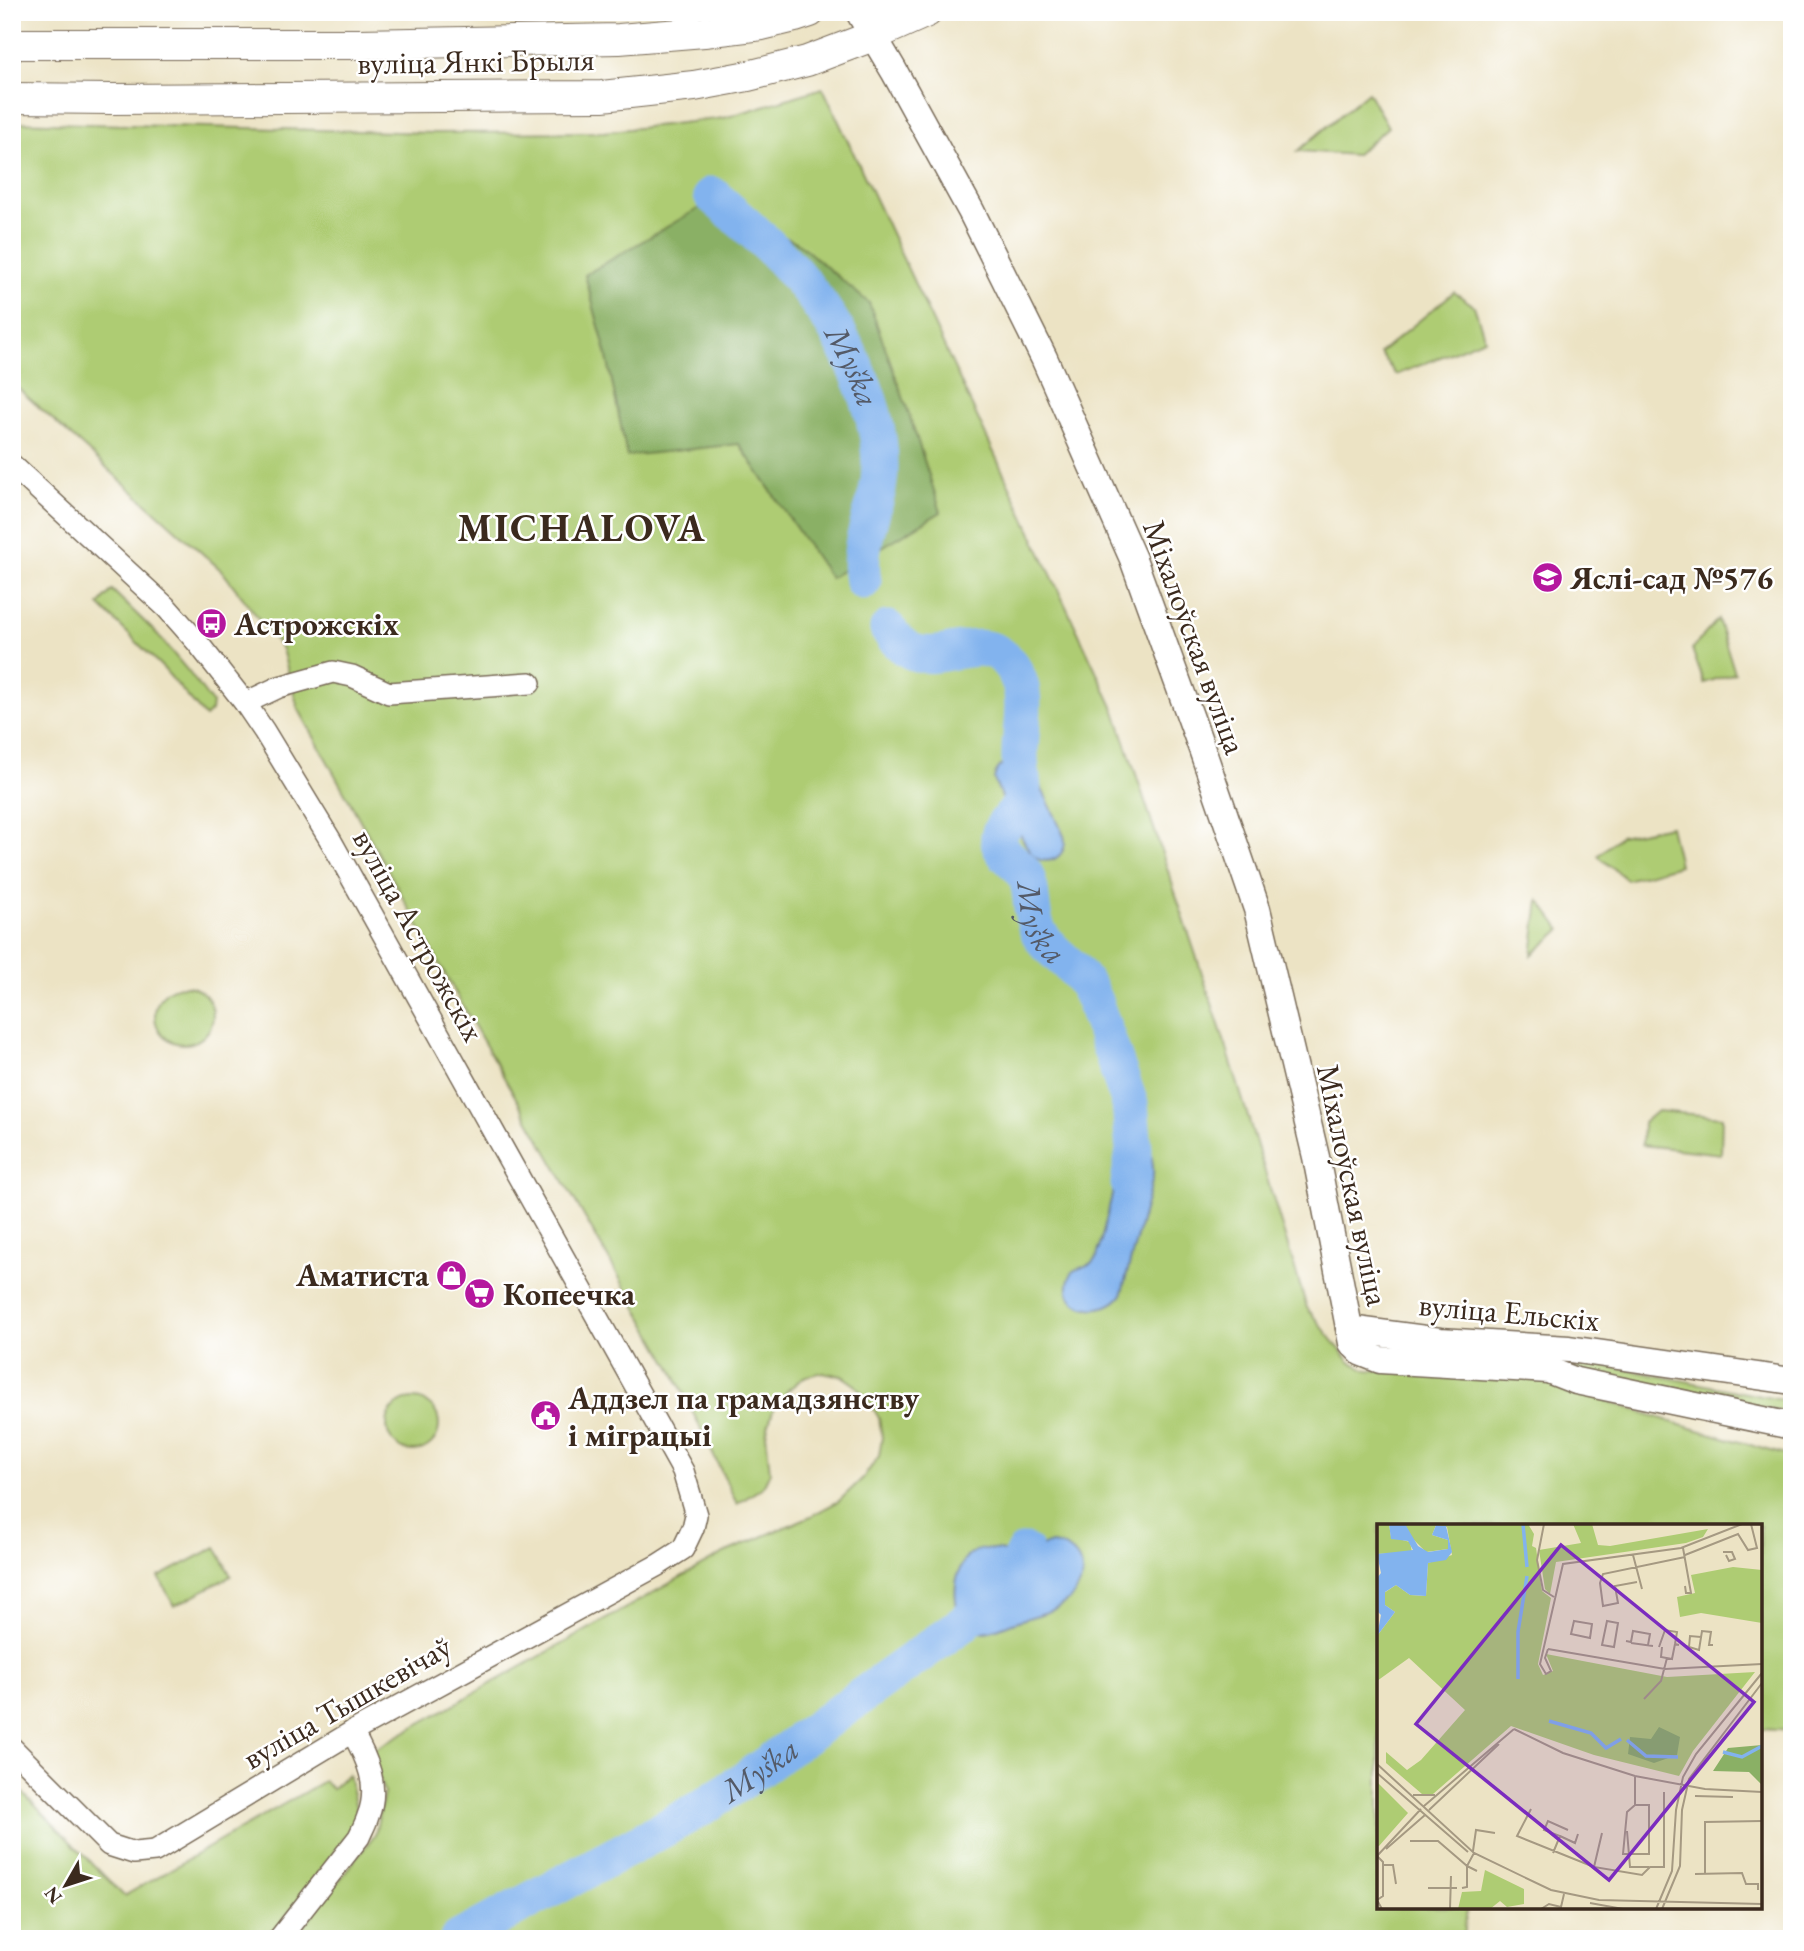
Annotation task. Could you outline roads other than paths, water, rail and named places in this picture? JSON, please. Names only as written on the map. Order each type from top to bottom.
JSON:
[{"type":"main road","name":"вуліца Янкі Брыля","points":[[12,44],[525,42],[704,32],[795,18],[810,12]]},
{"type":"main road","name":"вуліца Янкі Брыля","points":[[12,98],[602,96],[694,86],[807,61],[866,24],[927,12]]},
{"type":"street","name":"Міхалоўская вуліца","points":[[866,24],[971,211],[1044,358],[1138,572],[1257,909],[1316,1157],[1349,1329]]},
{"type":"street","name":"вуліца Астрожскіх","points":[[12,465],[167,608],[197,642],[264,731],[331,841],[683,1471],[691,1494]]},
{"type":"street","points":[[245,703],[279,687],[333,672],[352,676],[389,693],[530,684]]},
{"type":"street","name":"вуліца Ельскіх","points":[[1792,1381],[1569,1349],[1440,1341],[1349,1329],[1352,1343],[1362,1353],[1380,1360],[1548,1370],[1576,1381],[1792,1426]]},
{"type":"street","name":"вуліца Тышкевічаў","points":[[12,1748],[109,1845],[134,1853],[155,1851],[352,1732],[658,1566],[683,1549],[693,1528],[696,1514],[691,1494]]},
{"type":"street","points":[[279,1939],[359,1837],[368,1817],[373,1796],[372,1779],[365,1753],[352,1732]]},
{"type":"water","points":[[1007,763],[1024,766],[1030,771],[1047,798],[1065,843],[1060,855],[1055,859],[1049,861],[1036,858],[1024,842],[994,779],[998,769]]},
{"type":"water","points":[[1132,1135],[1138,1136],[1149,1149],[1153,1177],[1121,1296],[1102,1308],[1081,1306],[1073,1301],[1068,1283],[1073,1271],[1092,1263],[1097,1257],[1125,1141]]},
{"type":"water","points":[[1048,1544],[1069,1550],[1080,1564],[1081,1582],[1069,1600],[1051,1611],[993,1630],[979,1632],[969,1628],[957,1608],[956,1595],[956,1581],[966,1559],[979,1550],[1021,1552]]},
{"type":"waterway","name":"Муška","points":[[712,195],[769,245],[804,283],[837,331],[863,385],[878,440],[880,467],[879,482],[862,552],[863,581]]},
{"type":"waterway","name":"Муška","points":[[888,629],[904,647],[923,654],[973,648],[997,653],[1007,661],[1020,683],[1023,708],[1020,758],[1023,795],[1020,805],[1001,830],[1000,846],[1025,874],[1038,931],[1051,949],[1081,977],[1094,1001],[1130,1104],[1134,1150],[1129,1183]]},
{"type":"waterway","name":"Муška","points":[[458,1939],[662,1830],[744,1780],[964,1623],[1003,1586],[1025,1552]]},
{"type":"place","name":"Яслі-сад №576","points":[[1547,578]]},
{"type":"place","name":"Астрожскіх","points":[[211,624]]},
{"type":"place","name":"Аматиста","points":[[452,1275]]},
{"type":"place","name":"Копеечка","points":[[480,1294]]},
{"type":"place","name":"Аддзел па грамадзянству і міграцыі","points":[[545,1416]]},
{"type":"district","name":"MICHALOVA","points":[[582,528]]}]
